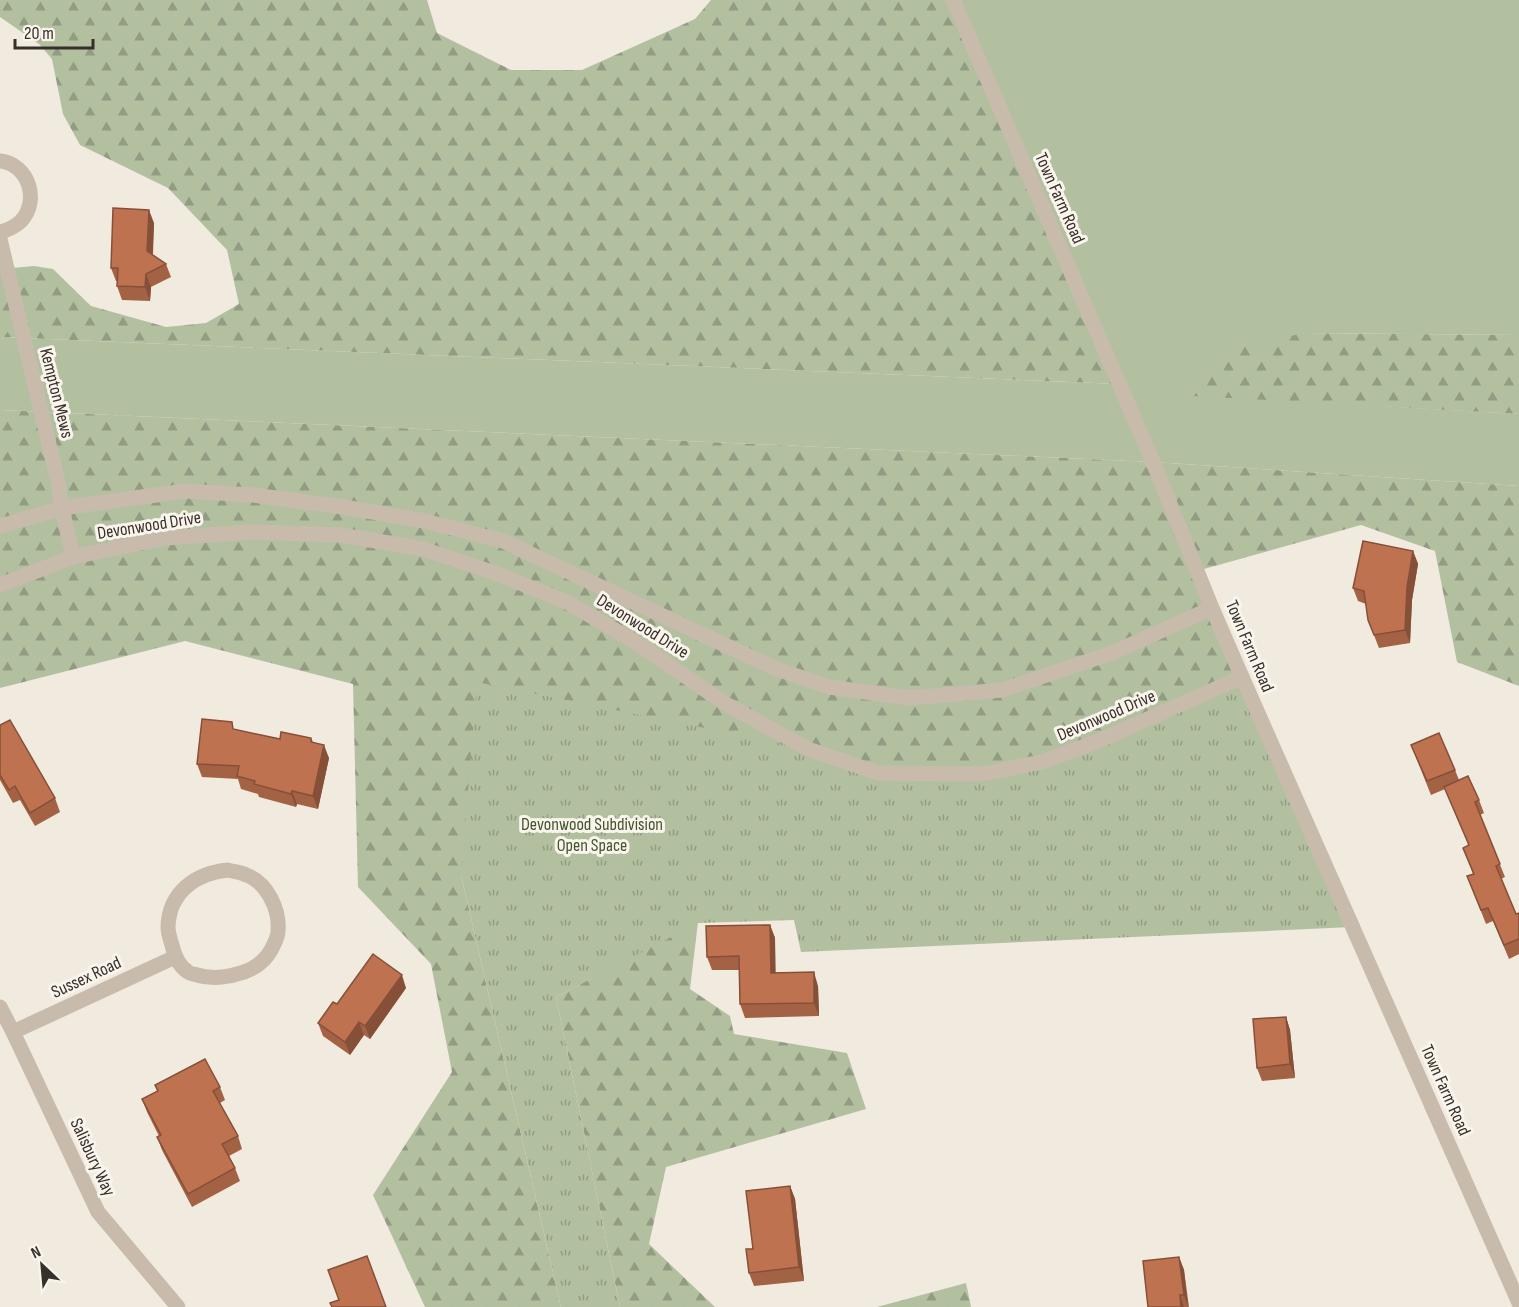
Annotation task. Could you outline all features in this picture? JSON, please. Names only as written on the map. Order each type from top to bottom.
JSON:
[{"type":"street","name":"Town Farm Road","points":[[953,0],[1153,462],[1212,608],[1519,1303]]},
{"type":"street","points":[[0,161],[16,168],[25,177],[30,188],[31,199],[28,212],[21,222],[0,232]]},
{"type":"street","name":"Kempton Mews","points":[[0,239],[55,466],[73,557]]},
{"type":"street","name":"Devonwood Drive","points":[[0,526],[62,508],[184,491],[254,495],[425,521],[503,541],[774,668],[829,687],[910,698],[1002,690],[1112,653],[1212,608]]},
{"type":"street","name":"Devonwood Drive","points":[[0,585],[73,557],[165,538],[251,532],[341,535],[423,549],[495,573],[567,602],[632,639],[726,704],[808,749],[878,773],[983,774],[1041,762],[1096,742],[1242,677]]},
{"type":"street","points":[[228,870],[248,875],[272,898],[279,932],[272,950],[261,964],[228,977],[208,978],[188,972],[175,957],[168,929],[171,909],[181,892],[196,879],[228,870]]},
{"type":"street","name":"Sussex Road","points":[[13,1032],[175,957]]},
{"type":"street","name":"Salisbury Way","points":[[0,1007],[98,1212],[178,1307]]},
{"type":"green space","points":[[0,0],[427,0],[437,33],[511,70],[582,70],[695,19],[711,0],[954,0],[1119,384],[0,337],[0,269],[34,266],[53,269],[91,306],[166,327],[206,323],[239,304],[227,250],[168,188],[80,145],[63,114],[52,59],[39,44],[0,17]]},
{"type":"green space","points":[[953,0],[1519,0],[1519,335],[1304,333],[1193,395],[1519,414],[1519,486],[1153,462],[0,410],[0,337],[1119,384]]},
{"type":"green space","points":[[1304,333],[1519,335],[1519,414],[1193,396],[1242,347]]},
{"type":"green space","points":[[0,410],[1153,462],[1519,486],[1519,686],[1457,662],[1435,551],[1361,525],[1197,571],[1242,677],[1041,762],[461,875],[561,1307],[425,1307],[373,1195],[452,1072],[431,964],[358,887],[353,684],[185,641],[0,688]]},
{"type":"green space","name":"Devonwood Subdivision Open Space","points":[[1242,677],[1352,927],[801,952],[794,920],[698,923],[556,997],[620,1307],[561,1307],[461,875],[477,682],[808,749],[878,773],[936,775],[1041,762]]},
{"type":"green space","points":[[698,922],[690,989],[730,1016],[734,1034],[847,1053],[866,1109],[666,1167],[649,1244],[715,1307],[620,1307],[556,997]]},
{"type":"green space","points":[[966,1283],[971,1307],[877,1307]]},
{"type":"building","points":[[113,208],[149,210],[147,251],[166,264],[146,274],[145,287],[117,286],[118,268],[111,268]]},
{"type":"building","points":[[1363,541],[1413,551],[1407,587],[1405,630],[1374,635],[1368,620],[1364,591],[1353,588]]},
{"type":"building","points":[[202,719],[232,722],[233,729],[280,739],[281,732],[311,738],[311,742],[324,745],[313,796],[292,791],[291,794],[254,784],[255,781],[237,776],[239,766],[197,764]]},
{"type":"building","points":[[10,720],[55,798],[30,813],[15,786],[9,790],[0,775],[0,725]]},
{"type":"building","points":[[1439,733],[1455,770],[1427,781],[1411,745]]},
{"type":"building","points":[[1468,776],[1479,800],[1475,802],[1500,864],[1496,866],[1516,914],[1519,913],[1519,939],[1504,945],[1488,908],[1481,910],[1467,876],[1474,874],[1463,848],[1469,845],[1444,787]]},
{"type":"building","points":[[770,925],[771,973],[814,972],[814,1003],[740,1004],[739,956],[707,957],[706,926]]},
{"type":"building","points":[[373,954],[402,975],[365,1026],[359,1022],[345,1042],[318,1023],[333,1002],[337,1004]]},
{"type":"building","points":[[1286,1017],[1290,1064],[1257,1068],[1253,1019]]},
{"type":"building","points":[[205,1059],[220,1087],[213,1091],[238,1136],[222,1144],[235,1168],[188,1194],[157,1137],[161,1135],[142,1099],[158,1091],[155,1085]]},
{"type":"building","points":[[790,1186],[799,1267],[749,1273],[746,1249],[753,1249],[746,1191]]},
{"type":"building","points":[[367,1256],[386,1307],[332,1307],[330,1303],[339,1300],[328,1270]]},
{"type":"building","points":[[1179,1257],[1184,1295],[1180,1295],[1181,1307],[1148,1307],[1143,1261]]}]
